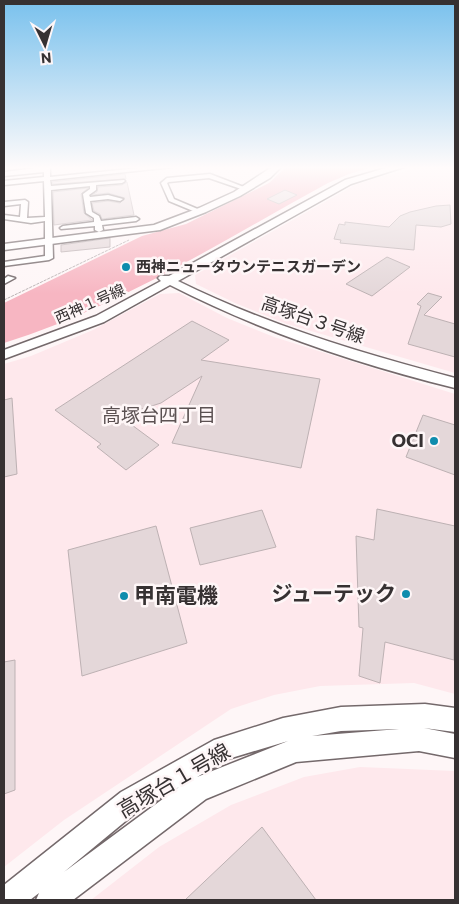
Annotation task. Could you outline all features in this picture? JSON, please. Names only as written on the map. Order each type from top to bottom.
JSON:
[{"type":"street","points":[[23,220],[24,209]]},
{"type":"street","points":[[4,264],[49,258],[48,209]]},
{"type":"street","points":[[88,209],[88,213],[97,217],[100,237]]},
{"type":"street","points":[[194,209],[198,211]]},
{"type":"street","points":[[4,247],[137,232],[179,221],[202,209]]},
{"type":"street","name":"西神１号線","points":[[4,355],[100,319],[289,209]]},
{"type":"street","name":"西神１号線","points":[[4,348],[32,340],[168,279],[298,209]]},
{"type":"street","points":[[4,217],[23,220],[48,219]]},
{"type":"street","points":[[63,228],[136,219]]},
{"type":"street","name":"高塚台３号線","points":[[168,279],[219,305],[290,334],[455,383]]},
{"type":"street","name":"高塚台１号線","points":[[8,900],[130,801],[223,749],[283,730],[341,719],[424,716],[455,720]]},
{"type":"street","name":"高塚台１号線","points":[[50,900],[197,790],[296,750],[418,739],[455,746]]},
{"type":"path","points":[[4,300],[139,236],[137,232]]},
{"type":"shaded area","name":"西神ニュータウンテニスガーデン","points":[[216,209],[281,209],[129,292],[47,328],[4,343],[4,303],[142,236],[186,224]]},
{"type":"shaded area","points":[[312,209],[455,209],[455,373],[287,324],[235,303],[196,284],[195,275]]},
{"type":"shaded area","points":[[179,293],[227,318],[274,337],[455,394],[455,694],[414,683],[320,686],[274,695],[231,709],[64,820],[4,867],[4,364],[31,356],[93,330],[160,294]]},
{"type":"shaded area","points":[[360,767],[455,771],[455,900],[91,900],[159,847],[231,805],[304,777]]},
{"type":"building","points":[[54,209],[83,209],[84,213],[92,220],[54,225]]},
{"type":"building","points":[[94,209],[133,209],[134,215],[102,219],[100,214]]},
{"type":"building","points":[[422,209],[450,209],[451,224],[441,227],[416,225],[414,250],[340,243],[341,240],[334,239],[339,224],[345,225],[345,222],[389,227],[400,216]]},
{"type":"building","points":[[110,238],[110,247],[61,252],[61,245]]},
{"type":"building","points":[[387,257],[410,267],[372,296],[346,284]]},
{"type":"building","points":[[428,293],[442,297],[424,315],[455,324],[455,357],[408,344],[421,306],[417,304]]},
{"type":"building","points":[[192,321],[229,340],[201,360],[320,379],[301,468],[172,443],[202,376],[161,403],[117,414],[159,445],[126,470],[97,447],[101,444],[55,410]]},
{"type":"building","points":[[12,398],[17,474],[4,477],[4,400]]},
{"type":"building","name":"OCI","points":[[423,415],[455,425],[455,475],[406,457]]},
{"type":"building","name":"ジューテック","points":[[377,509],[455,526],[454,660],[385,642],[380,683],[359,676],[363,628],[359,627],[356,536],[374,540]]},
{"type":"building","points":[[262,510],[276,547],[200,565],[190,528]]},
{"type":"building","name":"甲南電機","points":[[156,526],[187,643],[82,676],[68,550]]},
{"type":"building","points":[[15,660],[15,790],[4,794],[4,662]]},
{"type":"building","points":[[262,827],[316,900],[185,900]]},
{"type":"place","name":"西神ニュータウンテニスガーデン","points":[[126,267]]},
{"type":"place","name":"OCI","points":[[434,441]]},
{"type":"place","name":"ジューテック","points":[[406,594]]},
{"type":"place","name":"甲南電機","points":[[124,596]]},
{"type":"district","name":"高塚台四丁目","points":[[159,415]]}]
